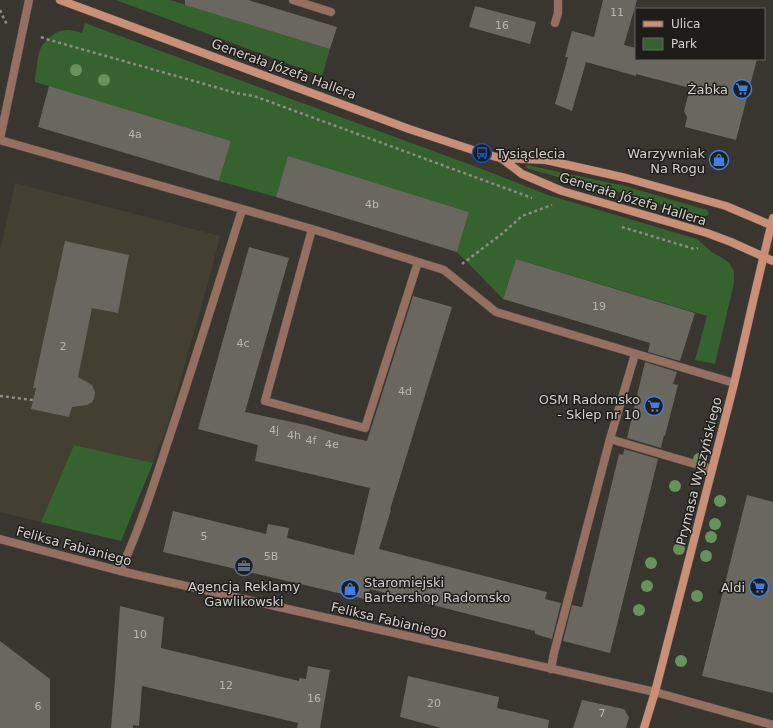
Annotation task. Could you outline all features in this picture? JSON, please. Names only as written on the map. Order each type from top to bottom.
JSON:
[{"type":"street","points":[[29,0],[0,140],[312,229],[444,270],[496,312],[734,383]]},
{"type":"street","name":"Generała Józefa Hallera","points":[[60,0],[409,129],[500,158],[546,160],[626,178],[726,206],[772,223]]},
{"type":"street","points":[[293,0],[331,12]]},
{"type":"street","points":[[555,23],[558,13],[558,0]]},
{"type":"street","name":"Generała Józefa Hallera","points":[[500,158],[522,174],[562,192],[707,233],[763,256]]},
{"type":"street","points":[[120,571],[156,477],[242,210]]},
{"type":"street","name":"Prymasa Wyszyńskiego","points":[[644,728],[655,692],[734,383],[772,223]]},
{"type":"street","points":[[312,229],[265,401],[365,428],[418,262]]},
{"type":"street","points":[[763,256],[773,261]]},
{"type":"street","points":[[551,669],[610,438],[635,354]]},
{"type":"street","points":[[610,438],[712,469]]},
{"type":"street","name":"Feliksa Fabianiego","points":[[0,539],[120,571],[655,692],[773,725]]},
{"type":"path","points":[[0,10],[7,26]]},
{"type":"path","points":[[41,37],[236,93],[254,96],[538,200]]},
{"type":"path","points":[[457,268],[503,233],[522,216],[553,205],[545,202]]},
{"type":"path","points":[[617,225],[694,249],[704,246]]},
{"type":"path","points":[[0,396],[33,400]]},
{"type":"shaded area","points":[[15,183],[220,236],[169,421],[153,463],[74,445],[41,522],[0,512],[0,251]]},
{"type":"green space","points":[[116,0],[170,0],[330,49],[322,76]]},
{"type":"green space","points":[[85,23],[474,166],[548,195],[697,239],[713,253],[729,263],[734,271],[734,283],[715,364],[695,360],[707,316],[516,259],[503,299],[457,252],[469,212],[288,157],[276,197],[219,181],[231,141],[35,82],[37,64],[43,44],[51,36],[63,30],[72,30],[82,33]]},
{"type":"green space","points":[[527,165],[625,186],[707,210],[709,213],[703,217],[606,188],[526,168]]},
{"type":"green space","points":[[74,445],[153,463],[121,541],[41,522]]},
{"type":"building","points":[[185,0],[248,0],[337,27],[330,49],[185,5]]},
{"type":"building","points":[[603,0],[637,0],[624,45],[635,48],[635,60],[757,60],[736,140],[685,127],[687,117],[684,111],[690,88],[636,74],[636,76],[586,62],[572,111],[555,104],[568,57],[565,57],[572,31],[594,37]]},
{"type":"building","points":[[475,6],[536,22],[530,44],[469,27]]},
{"type":"building","points":[[49,86],[231,141],[219,181],[38,127]]},
{"type":"building","points":[[288,156],[469,212],[457,252],[276,197]]},
{"type":"building","points":[[65,241],[129,255],[118,313],[92,308],[78,377],[92,385],[95,392],[94,399],[87,405],[72,407],[69,417],[31,409],[36,388],[33,388]]},
{"type":"building","points":[[249,247],[289,258],[245,412],[306,425],[367,441],[413,296],[452,307],[379,549],[547,592],[545,599],[561,603],[552,639],[535,634],[535,631],[370,589],[369,593],[366,592],[364,599],[163,552],[173,511],[266,534],[268,524],[289,528],[287,538],[354,555],[370,488],[255,461],[258,445],[198,429]]},
{"type":"building","points":[[516,259],[695,313],[680,361],[648,352],[650,343],[503,299]]},
{"type":"building","name":"OSM Radomsko - Sklep nr 10","points":[[645,362],[677,372],[673,384],[678,385],[661,448],[627,438]]},
{"type":"building","points":[[624,449],[658,459],[610,653],[563,641],[572,605],[582,607],[619,454],[623,455]]},
{"type":"building","points":[[747,495],[773,502],[773,693],[702,676]]},
{"type":"building","points":[[120,606],[164,617],[161,648],[299,681],[299,678],[306,679],[308,666],[330,670],[320,728],[297,728],[298,723],[142,686],[139,726],[133,725],[133,728],[111,728]]},
{"type":"building","points":[[0,641],[50,679],[50,728],[0,728]]},
{"type":"building","points":[[408,676],[499,697],[497,708],[549,720],[548,728],[441,728],[400,717]]},
{"type":"building","points":[[582,700],[624,709],[629,717],[626,728],[573,728]]},
{"type":"place","name":"Żabka","points":[[742,89]]},
{"type":"place","name":"Tysiąclecia","points":[[482,153]]},
{"type":"place","name":"Warzywniak Na Rogu","points":[[719,160]]},
{"type":"place","name":"OSM Radomsko - Sklep nr 10","points":[[654,406]]},
{"type":"place","name":"Agencja Reklamy Gawlikowski","points":[[244,566]]},
{"type":"place","name":"Aldi","points":[[759,587]]},
{"type":"place","name":"Staromiejski Barbershop Radomsko","points":[[350,589]]}]
